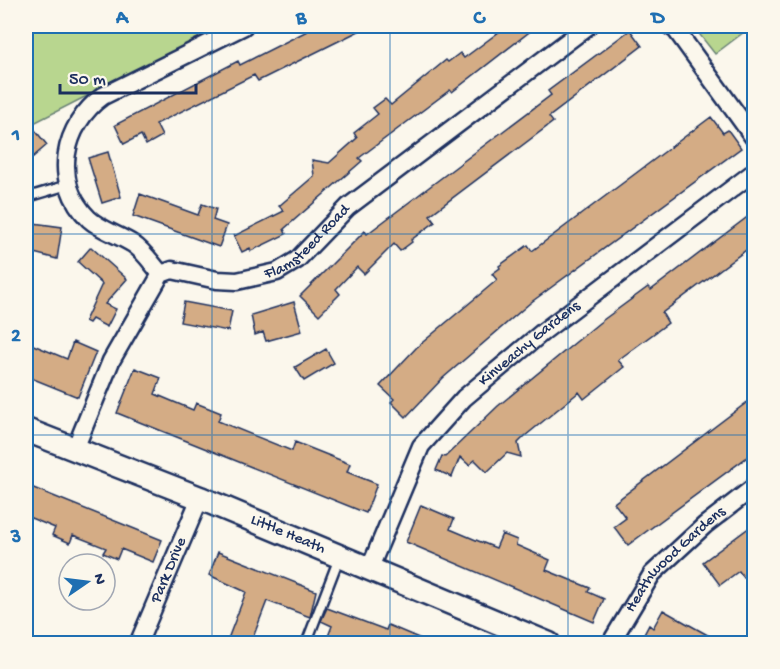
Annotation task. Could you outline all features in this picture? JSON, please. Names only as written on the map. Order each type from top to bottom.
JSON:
[{"type":"main road","name":"Little Heath","points":[[26,430],[200,498],[549,644]]},
{"type":"street","points":[[75,450],[111,361],[161,274],[135,245],[91,220],[77,205],[68,185],[65,167],[72,131],[90,105],[103,96],[244,26]]},
{"type":"street","name":"Flamsteed Road","points":[[161,274],[172,270],[217,280],[237,281],[277,272],[297,260],[348,207],[588,26]]},
{"type":"street","points":[[670,26],[676,30],[754,138]]},
{"type":"street","name":"Kinveachy Gardens","points":[[369,570],[421,446],[444,419],[498,367],[754,172]]},
{"type":"street","name":"Heathwood Gardens","points":[[610,644],[652,574],[705,525],[754,488]]},
{"type":"street","name":"Park Drive","points":[[138,644],[200,498]]},
{"type":"lane","points":[[26,206],[28,194],[68,185]]},
{"type":"lane","points":[[306,644],[339,558]]},
{"type":"green space","points":[[26,26],[224,26],[26,127]]},
{"type":"green space","points":[[693,26],[752,26],[715,54]]},
{"type":"building","points":[[317,26],[369,26],[258,81],[254,75],[156,124],[162,136],[146,145],[141,135],[124,144],[115,125],[238,61],[240,65]]},
{"type":"building","points":[[507,26],[537,26],[452,92],[450,90],[359,158],[362,161],[284,229],[286,234],[251,251],[250,248],[242,252],[234,236],[284,211],[279,206],[314,176],[312,160],[329,163],[357,138],[354,133],[378,114],[373,108],[385,99],[391,105],[446,60],[448,62],[460,53],[464,58]]},
{"type":"building","points":[[630,30],[642,46],[549,117],[553,122],[430,215],[435,222],[411,240],[412,242],[400,251],[394,244],[364,274],[357,267],[336,289],[340,294],[319,315],[300,296],[365,231],[367,234],[551,95],[548,91]]},
{"type":"building","points":[[711,117],[723,133],[728,130],[741,148],[530,303],[443,378],[406,417],[391,402],[394,399],[380,386],[417,347],[497,280],[492,274],[500,268],[499,266],[528,245],[532,251]]},
{"type":"building","points":[[26,119],[47,145],[26,163]]},
{"type":"building","points":[[108,152],[121,197],[102,203],[88,158]]},
{"type":"building","points":[[140,194],[198,215],[202,204],[216,209],[213,220],[227,225],[219,247],[133,216]]},
{"type":"building","points":[[754,212],[754,244],[662,313],[668,323],[618,360],[624,367],[584,399],[579,392],[525,436],[518,443],[521,457],[507,453],[487,472],[475,460],[469,465],[460,457],[452,477],[436,470],[442,456],[445,457],[498,406],[599,323],[648,287],[651,290]]},
{"type":"building","points":[[26,222],[62,227],[57,259],[26,251]]},
{"type":"building","points":[[91,247],[127,279],[105,304],[116,309],[107,327],[92,319],[89,323],[85,321],[102,284],[78,262]]},
{"type":"building","points":[[184,302],[232,311],[228,331],[180,322]]},
{"type":"building","points":[[294,302],[302,331],[266,341],[263,332],[255,335],[251,315]]},
{"type":"building","points":[[26,342],[67,359],[73,342],[96,352],[78,397],[26,376]]},
{"type":"building","points":[[326,349],[334,363],[304,381],[295,367]]},
{"type":"building","points":[[135,368],[161,378],[155,394],[193,410],[196,403],[221,413],[218,421],[292,451],[295,442],[350,464],[347,472],[377,484],[366,513],[117,413]]},
{"type":"building","points":[[754,397],[754,452],[628,545],[614,527],[626,518],[614,503]]},
{"type":"building","points":[[26,485],[162,540],[153,562],[121,549],[117,559],[117,552],[104,552],[106,548],[73,535],[70,543],[52,535],[55,528],[26,516]]},
{"type":"building","points":[[421,505],[454,519],[450,529],[496,548],[502,534],[517,540],[516,545],[550,560],[546,570],[590,588],[588,592],[604,599],[594,622],[406,542]]},
{"type":"building","points":[[754,524],[754,570],[744,578],[739,571],[720,585],[703,562]]},
{"type":"building","points":[[218,552],[316,591],[310,617],[267,601],[252,640],[248,639],[247,644],[226,644],[246,592],[209,575]]},
{"type":"building","points":[[327,608],[386,630],[388,625],[433,644],[325,644],[332,626],[321,621]]},
{"type":"building","points":[[663,610],[724,644],[639,644],[649,625],[653,628]]}]
